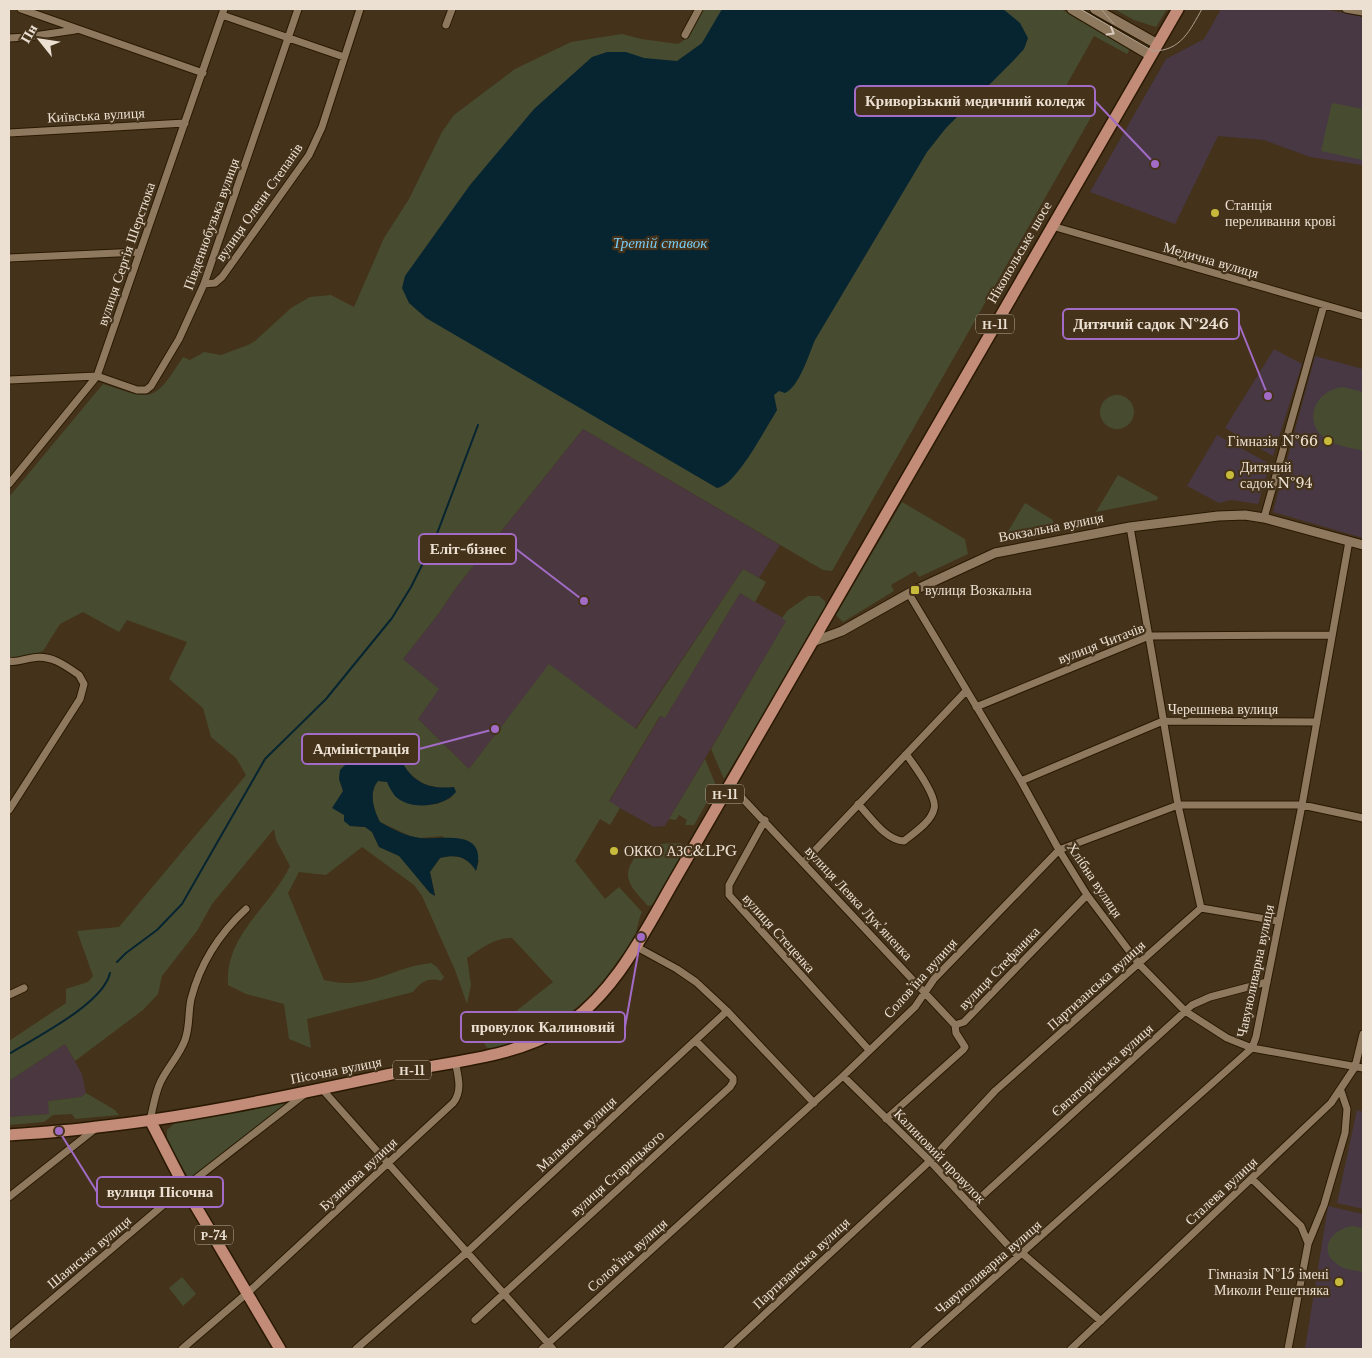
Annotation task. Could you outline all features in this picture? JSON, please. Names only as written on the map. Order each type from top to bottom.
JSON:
[{"type":"main road","points":[[1072,9],[1150,55]]},
{"type":"main road","points":[[1095,9],[1157,44]]},
{"type":"main road","name":"Нікопольське шосе","points":[[815,641],[896,494],[1178,9]]},
{"type":"main road","name":"Н-11","points":[[635,946],[815,641]]},
{"type":"main road","name":"Пісочна вулиця","points":[[9,1135],[150,1120],[309,1092],[519,1047],[562,1028],[598,997],[635,946]]},
{"type":"main road","name":"Р-74","points":[[150,1120],[185,1188],[280,1349]]},
{"type":"street","points":[[21,9],[203,73]]},
{"type":"street","name":"Південнобузька вулиця","points":[[97,376],[137,390],[146,390],[179,339],[204,284],[298,9]]},
{"type":"street","name":"вулиця Олени Степанів","points":[[204,284],[215,283],[222,276],[309,154],[322,127],[360,9]]},
{"type":"street","points":[[446,25],[452,9]]},
{"type":"street","points":[[685,35],[699,9]]},
{"type":"street","points":[[1346,9],[1363,12]]},
{"type":"street","points":[[223,12],[344,57]]},
{"type":"street","name":"вулиця Сергія Шерстюка","points":[[9,484],[97,376],[223,12]]},
{"type":"street","points":[[9,38],[77,30]]},
{"type":"street","name":"Київська вулиця","points":[[9,132],[185,123]]},
{"type":"street","name":"Медична вулиця","points":[[1052,226],[1363,316]]},
{"type":"street","points":[[9,258],[139,252]]},
{"type":"street","points":[[1264,518],[1324,305]]},
{"type":"street","points":[[9,380],[97,376]]},
{"type":"street","name":"Вокзальна вулиця","points":[[815,641],[842,631],[909,594],[995,554],[1130,527],[1218,516],[1264,518],[1363,545]]},
{"type":"street","points":[[1130,527],[1178,805],[1201,908],[1278,921]]},
{"type":"street","name":"Чавуноливарна вулиця","points":[[914,1349],[1252,1048],[1256,1037],[1302,805],[1349,541]]},
{"type":"street","name":"Хлібна вулиця","points":[[909,594],[1087,896],[1139,964],[1185,1011],[1203,1024],[1252,1048],[1363,1068]]},
{"type":"street","name":"вулиця Читачів","points":[[976,707],[1150,636],[1332,636]]},
{"type":"street","points":[[9,661],[46,657],[63,664],[79,675],[84,684],[80,699],[9,810]]},
{"type":"street","points":[[804,862],[966,691]]},
{"type":"street","name":"Черешнева вулиця","points":[[1021,782],[1163,721],[1317,722]]},
{"type":"street","points":[[858,804],[887,834],[896,840],[904,840],[927,820],[934,809],[934,799],[906,754]]},
{"type":"street","name":"вулиця Левка Лукʼяненка","points":[[730,784],[955,1025]]},
{"type":"street","name":"Соловʼїна вулиця","points":[[542,1349],[551,1346],[915,1007],[934,979],[1059,850],[1178,805],[1302,805],[1363,818]]},
{"type":"street","name":"вулиця Стеценка","points":[[765,820],[729,885],[728,895],[869,1050]]},
{"type":"street","name":"вулиця Стефаника","points":[[886,1119],[965,1048],[956,1033],[955,1025],[964,1022],[1087,896]]},
{"type":"street","points":[[150,1120],[159,1084],[184,1042],[190,1019],[191,999],[198,979],[219,937],[246,908]]},
{"type":"street","name":"Партизанська вулиця","points":[[727,1349],[930,1162],[995,1091],[1201,908]]},
{"type":"street","points":[[635,946],[677,969],[696,982],[814,1102]]},
{"type":"street","name":"Євпаторійська вулиця","points":[[971,1206],[1185,1011],[1210,997],[1267,982]]},
{"type":"street","points":[[9,995],[24,988]]},
{"type":"street","name":"Мальвова вулиця","points":[[356,1349],[466,1253],[696,1041],[726,1011]]},
{"type":"street","name":"Сталева вулиця","points":[[1070,1349],[1317,1118],[1341,1091],[1355,1067],[1363,1034]]},
{"type":"street","name":"вулиця Старицького","points":[[475,1320],[730,1087],[733,1078],[696,1041]]},
{"type":"street","name":"Бузинова вулиця","points":[[182,1349],[248,1293],[388,1165],[458,1097],[458,1078],[455,1062]]},
{"type":"street","name":"Калиновий провулок","points":[[843,1076],[1020,1254],[1101,1321]]},
{"type":"street","points":[[322,1089],[466,1253],[551,1346]]},
{"type":"street","points":[[1288,1349],[1308,1244],[1324,1205],[1345,1133],[1347,1109],[1341,1091]]},
{"type":"street","name":"Шаянська вулиця","points":[[9,1336],[185,1188],[309,1092]]},
{"type":"street","points":[[9,1197],[98,1127]]},
{"type":"street","points":[[1252,1179],[1300,1226],[1308,1244]]},
{"type":"shaded area","points":[[1221,9],[1324,9],[1363,17],[1363,165],[1310,157],[1264,140],[1218,136],[1175,224],[1090,192],[1166,59],[1204,39]]},
{"type":"shaded area","points":[[1274,349],[1302,364],[1273,456],[1225,428]]},
{"type":"shaded area","name":"Гімназія №66","points":[[1315,356],[1363,369],[1363,538],[1273,512]]},
{"type":"shaded area","points":[[583,429],[780,545],[759,578],[743,569],[635,729],[549,665],[469,769],[417,718],[403,659],[455,589]]},
{"type":"shaded area","name":"Дитячий садок №94","points":[[1217,435],[1270,464],[1258,504],[1231,500],[1219,503],[1187,486]]},
{"type":"shaded area","points":[[740,593],[787,620],[665,826],[654,827],[609,802],[661,715],[665,717]]},
{"type":"shaded area","points":[[65,1044],[82,1074],[86,1093],[81,1097],[48,1101],[50,1114],[9,1117],[9,1081]]},
{"type":"shaded area","points":[[1357,1110],[1363,1112],[1363,1209],[1337,1203]]},
{"type":"shaded area","name":"Гімназія №15 імені Миколи Решетняка","points":[[1328,1206],[1363,1214],[1363,1349],[1305,1349]]},
{"type":"green space","points":[[703,9],[1061,9],[1130,49],[1127,54],[1094,36],[1066,86],[1098,105],[832,571],[823,570],[583,429],[455,589],[403,659],[439,689],[418,719],[469,769],[549,664],[636,729],[743,569],[766,582],[755,602],[740,593],[665,718],[660,716],[609,801],[620,808],[610,825],[600,819],[575,861],[605,899],[619,887],[642,912],[631,943],[606,977],[579,1006],[532,1035],[493,1050],[486,1047],[482,1038],[553,982],[512,938],[500,939],[488,944],[467,958],[471,985],[467,1004],[455,970],[422,896],[414,885],[362,847],[326,875],[299,872],[288,893],[324,980],[340,983],[367,981],[403,969],[431,963],[437,967],[444,977],[441,981],[426,981],[413,992],[307,1019],[311,1048],[289,1039],[284,1004],[246,994],[228,985],[229,967],[241,936],[290,866],[276,840],[274,829],[212,904],[197,931],[162,976],[158,994],[143,1010],[75,1061],[65,1044],[9,1081],[9,1041],[66,1003],[66,989],[88,982],[93,976],[77,931],[119,927],[246,775],[236,758],[211,737],[203,708],[169,679],[187,642],[127,620],[119,632],[83,612],[60,624],[43,651],[21,659],[9,658],[9,497],[103,384],[133,393],[151,394],[165,383],[183,357],[190,360],[204,352],[221,355],[248,345],[255,341],[291,308],[310,297],[331,295],[354,307],[384,238],[409,199],[442,132],[454,115],[515,69],[571,42],[622,34],[641,39],[678,44],[687,38]],"holes":[[[390,744],[402,764],[415,778],[431,786],[454,787],[451,798],[437,804],[416,805],[387,782],[378,781],[373,791],[373,796],[374,807],[380,822],[410,836],[420,838],[442,836],[479,861],[476,870],[460,857],[440,858],[430,872],[435,895],[430,893],[400,856],[379,847],[372,832],[365,827],[350,826],[345,815],[333,808],[343,791],[339,779],[348,761],[358,752]]]},
{"type":"green space","points":[[1114,9],[1167,9],[1156,27],[1134,20]]},
{"type":"green space","points":[[1332,103],[1363,109],[1363,160],[1321,151]]},
{"type":"green space","points":[[1343,387],[1363,392],[1363,451],[1327,440],[1317,429],[1314,421],[1314,413],[1320,399],[1326,393]]},
{"type":"green space","points":[[1117,395],[1129,400],[1134,412],[1129,424],[1117,429],[1105,424],[1100,412],[1105,400]]},
{"type":"green space","points":[[1118,475],[1158,497],[1157,500],[1096,512]]},
{"type":"green space","points":[[902,502],[965,539],[968,554],[919,577],[915,571],[891,585],[894,591],[843,622],[836,615]]},
{"type":"green space","points":[[1025,503],[1053,520],[1053,524],[1007,533]]},
{"type":"green space","points":[[808,596],[819,596],[825,601],[826,608],[804,649],[724,779],[711,749],[786,621],[782,618],[787,611]]},
{"type":"green space","points":[[705,759],[715,783],[714,790],[694,825],[685,825],[687,820],[679,815],[676,820],[669,819]]},
{"type":"green space","points":[[681,843],[685,850],[652,905],[648,906],[631,885],[628,874],[629,867],[640,850],[646,846]]},
{"type":"green space","points":[[86,1093],[115,1110],[119,1115],[75,1119],[72,1114],[53,1115],[44,1122],[9,1125],[9,1117],[49,1114],[48,1101],[81,1097]]},
{"type":"green space","points":[[293,1099],[189,1179],[167,1140],[167,1130],[176,1122]]},
{"type":"green space","points":[[1352,1226],[1363,1228],[1363,1272],[1340,1266],[1328,1253],[1328,1247],[1333,1236],[1338,1231]]},
{"type":"green space","points":[[182,1277],[196,1294],[183,1306],[169,1288]]},
{"type":"water","name":"Третій ставок","points":[[722,9],[1003,9],[1020,23],[1028,38],[1024,49],[946,128],[927,152],[815,340],[795,384],[785,393],[779,391],[774,395],[777,410],[755,446],[732,478],[717,488],[426,318],[409,303],[402,288],[405,276],[470,185],[534,109],[592,57],[607,52],[626,52],[644,58],[677,61],[702,43]]},
{"type":"water","points":[[374,736],[384,739],[392,746],[411,775],[421,782],[435,787],[454,787],[456,792],[444,801],[435,804],[418,805],[401,801],[395,796],[387,782],[378,781],[373,791],[373,802],[380,822],[394,830],[420,838],[461,839],[470,842],[476,848],[478,857],[476,871],[469,862],[461,857],[440,858],[430,872],[435,896],[430,893],[399,856],[379,847],[372,832],[365,827],[350,826],[344,821],[344,815],[332,808],[343,791],[339,779],[340,770]]},
{"type":"waterway","points":[[117,962],[157,930],[182,904],[265,759],[326,699],[392,618],[411,587],[435,539],[478,425]]},
{"type":"waterway","points":[[9,1054],[82,1008],[105,985],[110,973]]},
{"type":"tram line","points":[[1080,9],[1153,51],[1171,47],[1184,38],[1202,9]]},
{"type":"tram line","points":[[1101,9],[1114,24]]},
{"type":"place","name":"Криворізький медичний коледж","points":[[1155,164]]},
{"type":"place","name":"Станція переливання крові","points":[[1215,213]]},
{"type":"place","name":"Дитячий садок №246","points":[[1268,396]]},
{"type":"place","name":"Гімназія №66","points":[[1328,441]]},
{"type":"place","name":"Дитячий садок №94","points":[[1230,475]]},
{"type":"place","name":"вулиця Возкальна","points":[[915,590]]},
{"type":"place","name":"Еліт-бізнес","points":[[584,601]]},
{"type":"place","name":"Адміністрація","points":[[495,729]]},
{"type":"place","name":"ОККО АЗС&LPG","points":[[614,851]]},
{"type":"place","name":"провулок Калиновий","points":[[641,937]]},
{"type":"place","name":"вулиця Пісочна","points":[[59,1131]]},
{"type":"place","name":"Гімназія №15 імені Миколи Решетняка","points":[[1339,1282]]}]
